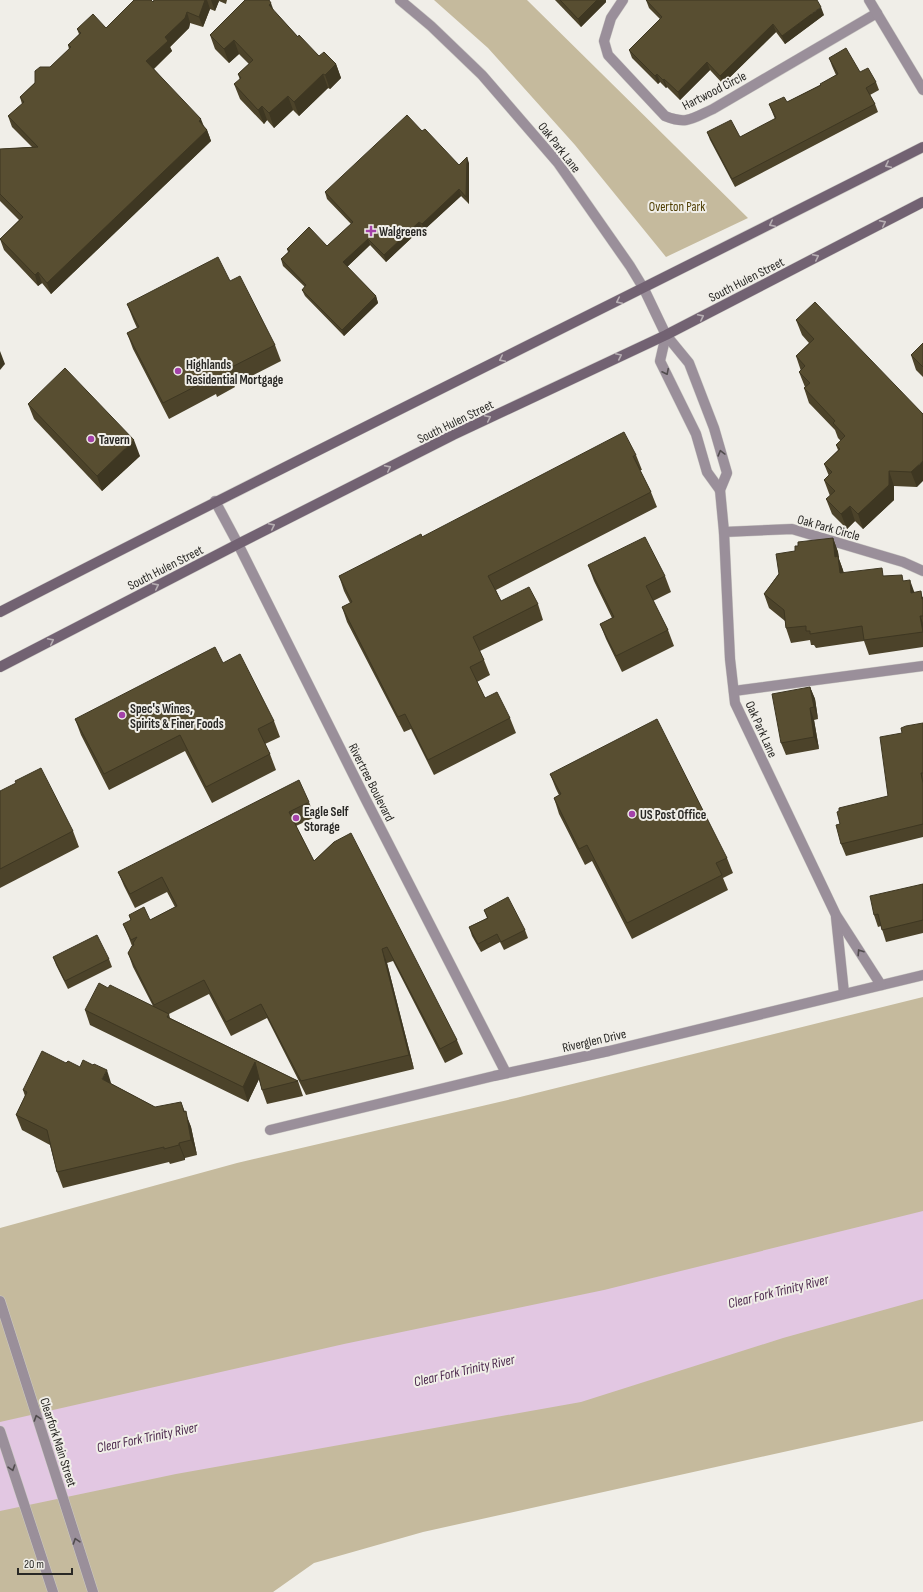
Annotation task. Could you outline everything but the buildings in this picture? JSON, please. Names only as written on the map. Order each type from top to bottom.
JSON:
[{"type":"main road","points":[[0,612],[215,501],[644,289],[923,147]]},
{"type":"main road","name":"South Hulen Street","points":[[0,667],[453,435],[666,335],[923,202]]},
{"type":"street","name":"Oak Park Lane","points":[[400,0],[431,26],[482,75],[544,145],[623,255],[644,289],[666,335],[690,363],[714,428],[727,473],[720,490],[724,532],[730,659],[735,703],[836,915],[881,984]]},
{"type":"street","name":"Hartwood Circle","points":[[623,0],[611,18],[604,41],[608,55],[665,116],[676,121],[688,121],[713,109],[877,13]]},
{"type":"street","points":[[869,0],[921,79],[923,90]]},
{"type":"street","points":[[666,335],[660,361],[696,434],[707,472],[720,490]]},
{"type":"street","name":"Rivertree Boulevard","points":[[215,501],[506,1073]]},
{"type":"street","name":"Oak Park Circle","points":[[724,532],[792,529],[903,562],[923,571]]},
{"type":"street","points":[[734,691],[923,666]]},
{"type":"street","name":"Oak Park Lane","points":[[836,915],[844,993]]},
{"type":"street","name":"Riverglen Drive","points":[[270,1130],[506,1073],[609,1051],[923,975]]},
{"type":"street","name":"Clearfork Main Street","points":[[0,1301],[92,1592]]},
{"type":"street","points":[[0,1431],[53,1592]]},
{"type":"green space","name":"Overton Park","points":[[434,0],[527,0],[748,218],[666,257],[575,145],[488,48]]},
{"type":"green space","points":[[923,997],[923,1421],[423,1532],[314,1563],[273,1592],[0,1592],[0,1228],[237,1163],[516,1098]]},
{"type":"water","name":"Clear Fork Trinity River","points":[[923,1211],[923,1299],[783,1338],[581,1402],[176,1474],[0,1511],[0,1422],[344,1344],[604,1290]]},
{"type":"place","name":"Walgreens","points":[[371,231]]},
{"type":"place","name":"Highlands Residential Mortgage","points":[[178,371]]},
{"type":"place","name":"Tavern","points":[[91,439]]},
{"type":"place","name":"Spec's Wines, Spirits & Finer Foods","points":[[122,715]]},
{"type":"place","name":"US Post Office","points":[[632,814]]},
{"type":"place","name":"Eagle Self Storage","points":[[296,818]]}]
